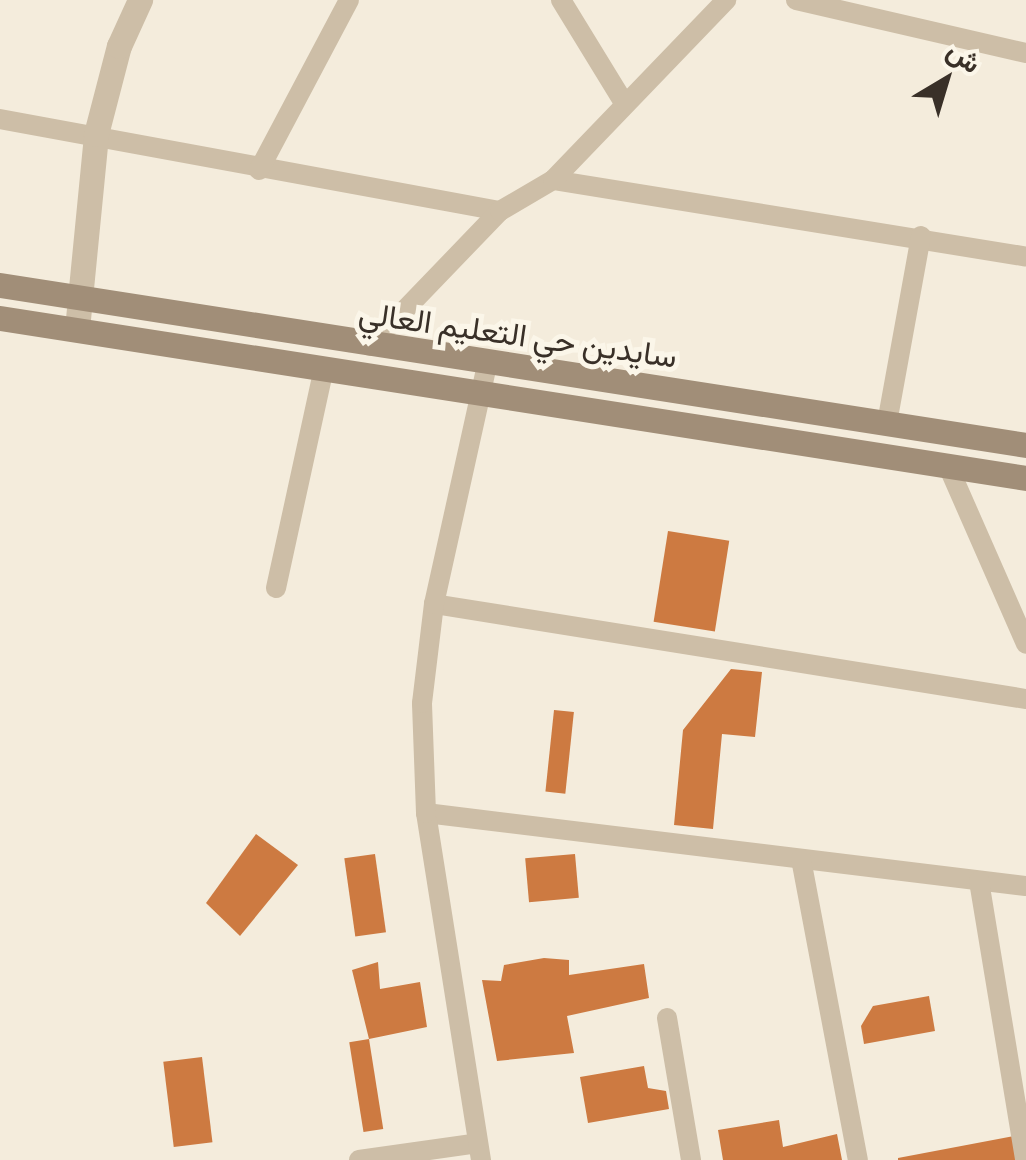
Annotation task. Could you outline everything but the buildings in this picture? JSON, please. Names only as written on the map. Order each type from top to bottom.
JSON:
[{"type":"main road","name":"سايدين حي التعليم العالي","points":[[0,285],[370,346],[488,360],[1026,445]]},
{"type":"main road","name":"سايدين حي التعليم العالي","points":[[0,318],[1026,478]]},
{"type":"street","points":[[77,329],[96,134],[118,46],[140,0]]},
{"type":"street","points":[[259,170],[349,0]]},
{"type":"street","points":[[560,0],[623,101]]},
{"type":"street","points":[[370,346],[500,211],[553,180],[623,101],[726,0]]},
{"type":"street","points":[[796,0],[1026,53]]},
{"type":"street","points":[[0,119],[96,134],[259,170],[500,211]]},
{"type":"street","points":[[553,180],[921,236],[1026,257]]},
{"type":"street","points":[[887,423],[921,236]]},
{"type":"street","points":[[359,1160],[480,1152],[426,813],[422,702],[434,604],[488,360]]},
{"type":"street","points":[[276,588],[324,367]]},
{"type":"street","points":[[948,466],[1026,644]]},
{"type":"street","points":[[434,604],[1026,699]]},
{"type":"street","points":[[426,813],[1026,886]]},
{"type":"street","points":[[802,859],[858,1160]]},
{"type":"street","points":[[979,881],[1024,1160]]},
{"type":"street","points":[[667,1018],[690,1160]]}]
